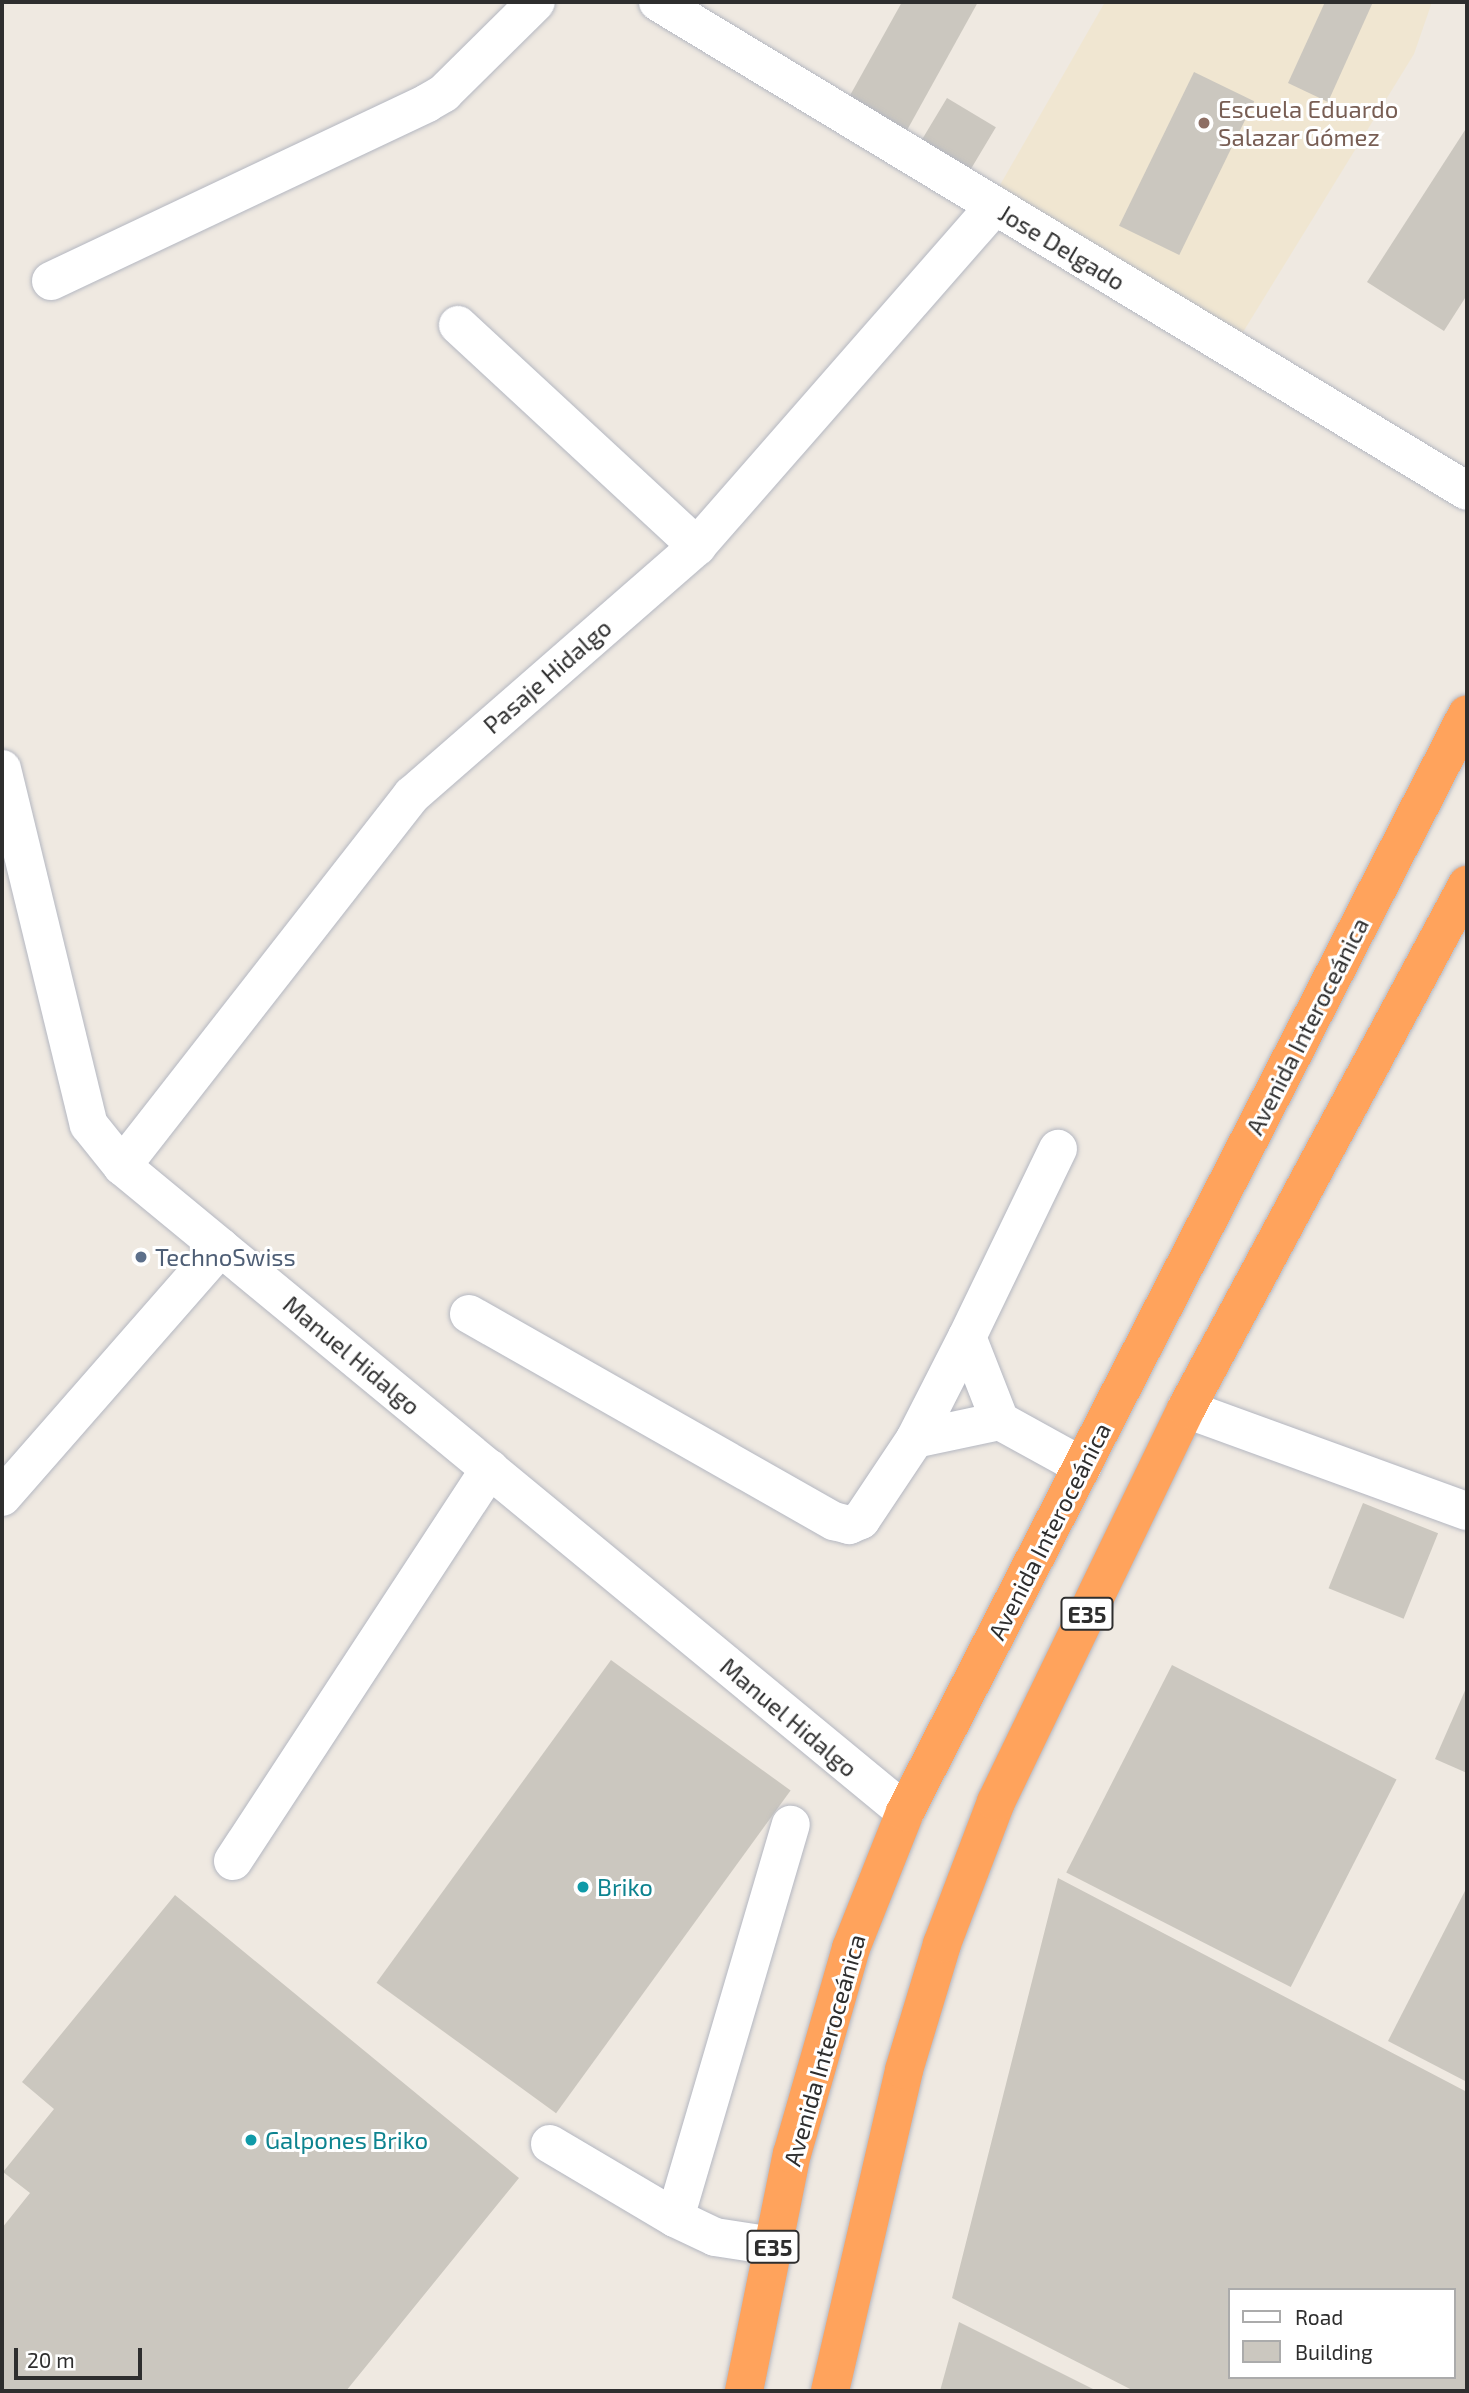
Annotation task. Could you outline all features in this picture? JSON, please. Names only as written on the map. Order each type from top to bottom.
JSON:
[{"type":"highway","name":"Avenida Interoceánica","points":[[744,2391],[792,2154],[851,1948],[905,1812],[1467,714]]},
{"type":"highway","name":"E35","points":[[830,2391],[904,2070],[942,1944],[996,1802],[1186,1409],[1467,885]]},
{"type":"street","points":[[51,281],[427,103],[444,93],[536,2]]},
{"type":"street","name":"Jose Delgado","points":[[658,2],[1467,492]]},
{"type":"street","name":"Pasaje Hidalgo","points":[[122,1166],[412,795],[697,546],[995,206]]},
{"type":"street","points":[[458,326],[697,546]]},
{"type":"street","name":"Manuel Hidalgo","points":[[2,769],[89,1125],[122,1166],[905,1812]]},
{"type":"street","points":[[469,1314],[834,1521],[849,1525],[861,1520],[915,1439],[1058,1149]]},
{"type":"street","points":[[2,1497],[221,1247]]},
{"type":"street","points":[[967,1337],[1000,1421],[1082,1466]]},
{"type":"street","points":[[1186,1409],[1467,1511]]},
{"type":"street","points":[[915,1439],[1000,1421]]},
{"type":"street","points":[[233,1861],[490,1469]]},
{"type":"street","points":[[675,2218],[791,1825]]},
{"type":"street","points":[[550,2144],[675,2218],[715,2237],[774,2246]]},
{"type":"shaded area","name":"Escuela Eduardo Salazar Gómez","points":[[1105,2],[1432,2],[1414,54],[1240,337],[996,192]]},
{"type":"building","points":[[902,2],[978,2],[906,132],[848,99]]},
{"type":"building","points":[[1325,2],[1373,2],[1328,102],[1288,83]]},
{"type":"building","points":[[1194,72],[1254,101],[1179,255],[1119,226]]},
{"type":"building","points":[[947,98],[996,127],[969,172],[920,143]]},
{"type":"building","points":[[1467,127],[1467,295],[1444,331],[1367,282]]},
{"type":"building","points":[[1363,1503],[1438,1533],[1404,1619],[1329,1588]]},
{"type":"building","name":"Briko","points":[[611,1660],[791,1790],[556,2113],[376,1983]]},
{"type":"building","points":[[1172,1665],[1397,1779],[1291,1987],[1066,1873]]},
{"type":"building","points":[[1467,1686],[1467,1773],[1435,1759]]},
{"type":"building","points":[[1058,1878],[1467,2092],[1467,2391],[1134,2391],[952,2298]]},
{"type":"building","points":[[1467,1887],[1467,2082],[1388,2041]]},
{"type":"building","name":"Galpones Briko","points":[[175,1895],[519,2178],[346,2391],[2,2391],[2,2228],[30,2193],[3,2172],[54,2109],[22,2082]]},
{"type":"building","points":[[959,2322],[1097,2391],[940,2391]]},
{"type":"place","name":"Escuela Eduardo Salazar Gómez","points":[[1204,123]]},
{"type":"place","name":"TechnoSwiss","points":[[141,1257]]},
{"type":"place","name":"Briko","points":[[583,1887]]},
{"type":"place","name":"Galpones Briko","points":[[251,2140]]}]
